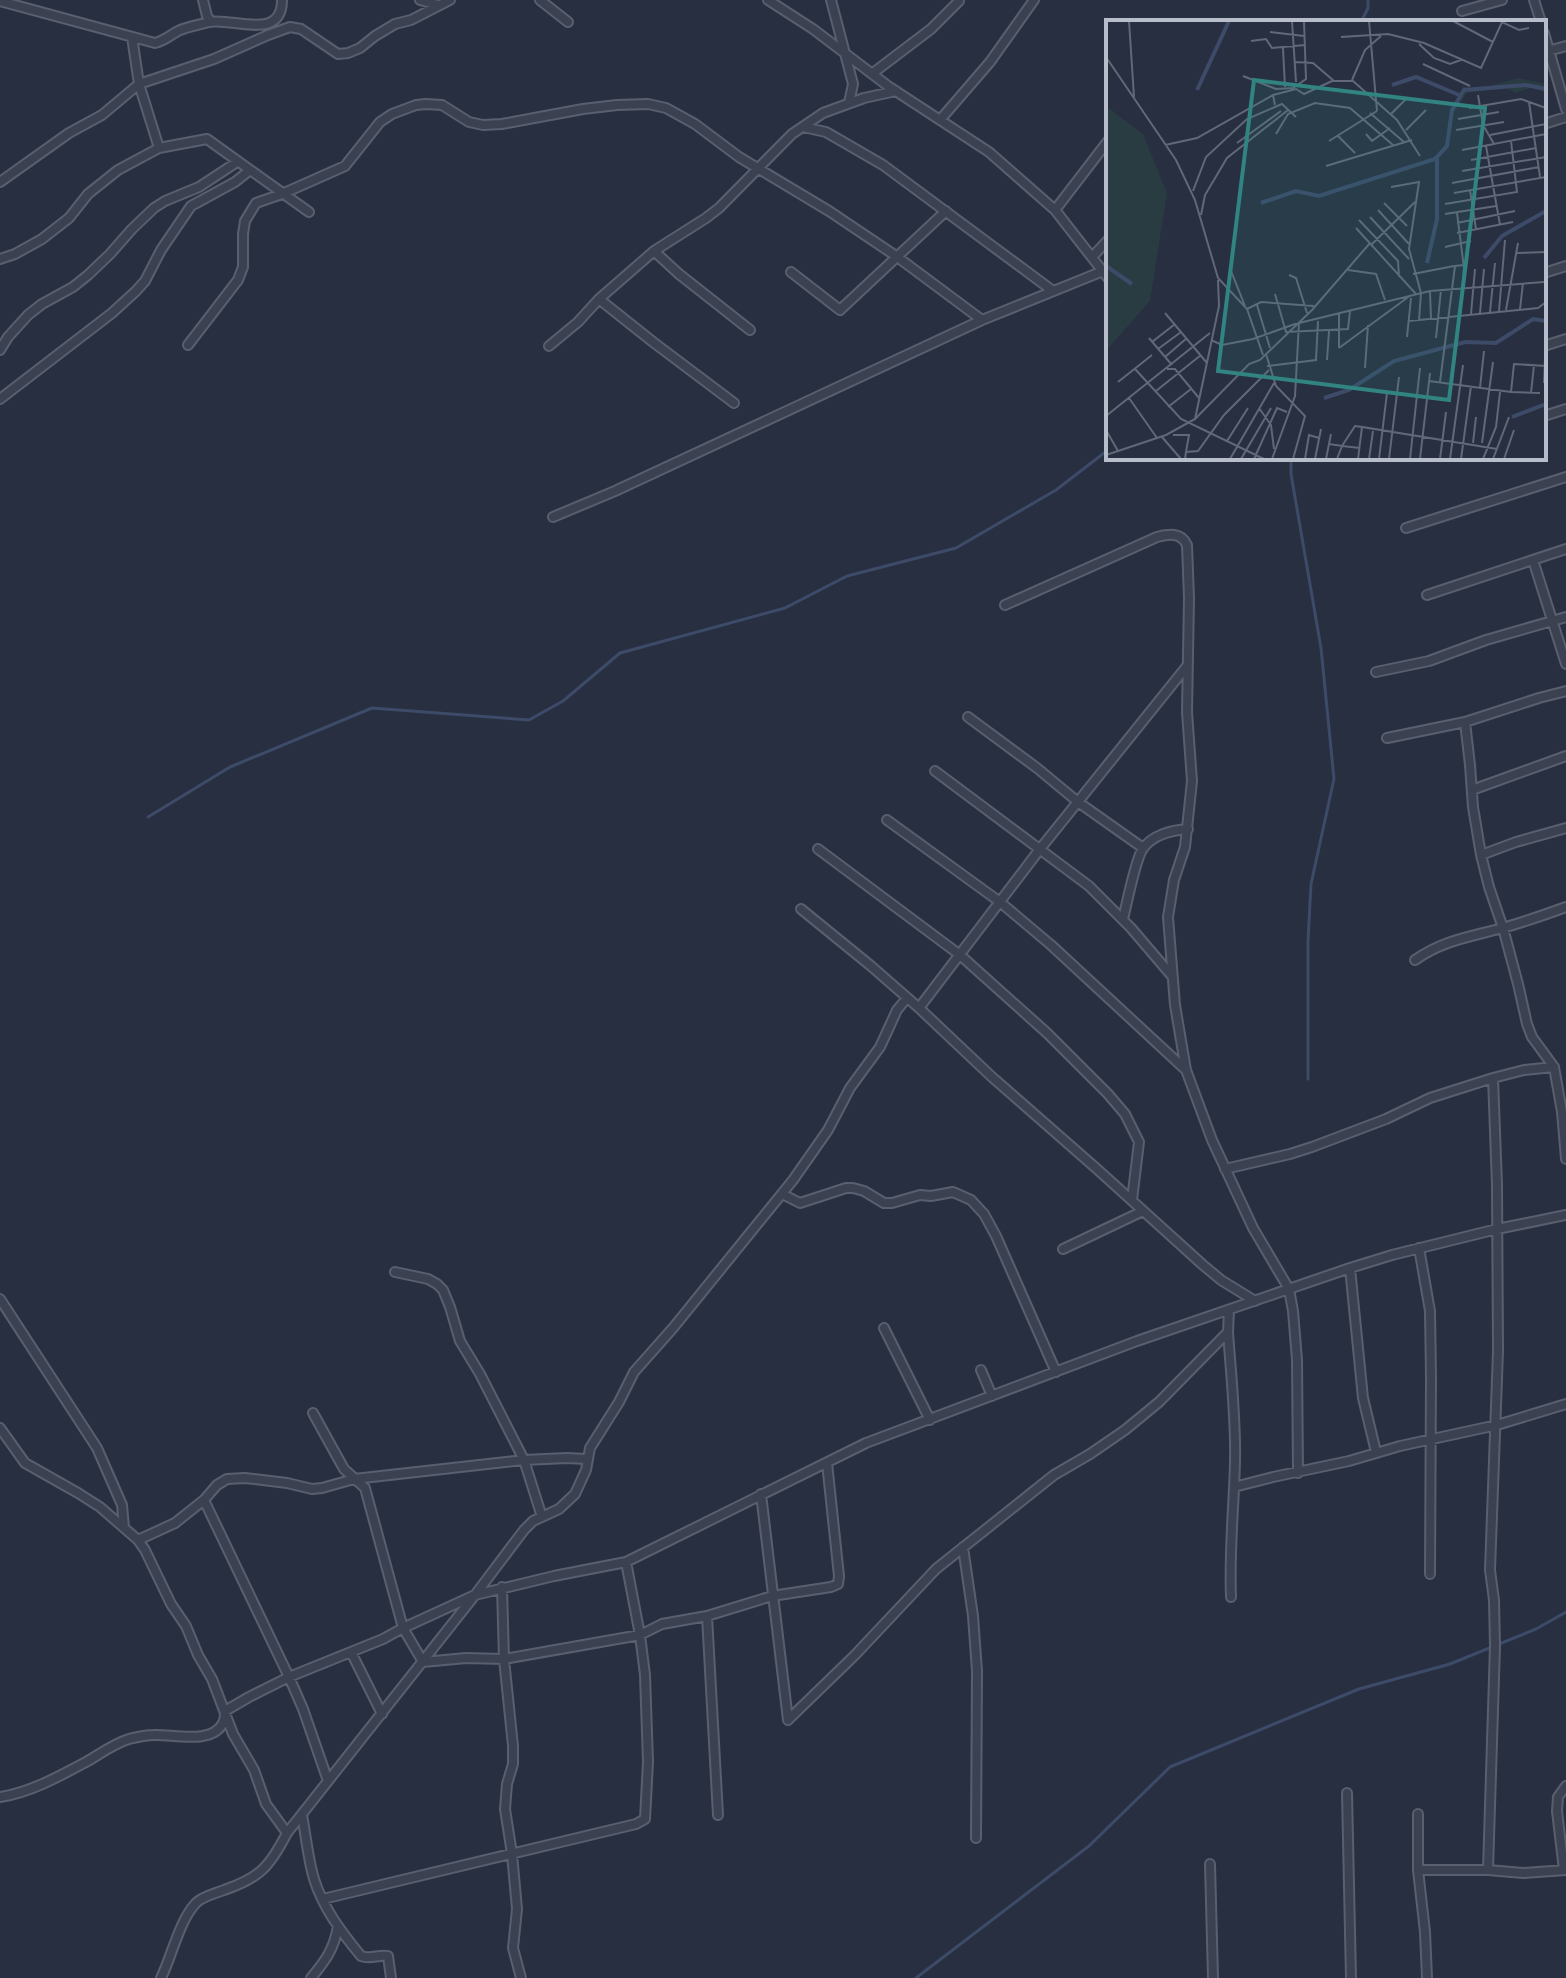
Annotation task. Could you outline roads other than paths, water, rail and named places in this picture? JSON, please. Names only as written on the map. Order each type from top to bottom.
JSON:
[{"type":"street","points":[[203,0],[211,22]]},
{"type":"street","points":[[0,1],[155,43],[178,31],[211,22],[267,24],[276,20],[282,10],[282,0]]},
{"type":"street","points":[[420,0],[438,5]]},
{"type":"street","points":[[0,182],[69,133],[102,115],[139,84],[214,59],[290,27],[301,29],[338,54],[348,53],[395,24],[411,20],[450,0]]},
{"type":"street","points":[[540,0],[568,22]]},
{"type":"street","points":[[553,517],[982,320],[1053,291],[1105,275],[1055,210],[989,152],[896,91],[768,0]]},
{"type":"street","points":[[831,0],[853,84],[849,103]]},
{"type":"street","points":[[940,120],[990,62],[1034,0]]},
{"type":"street","points":[[1462,11],[1502,0]]},
{"type":"street","points":[[1534,0],[1540,20]]},
{"type":"street","points":[[873,73],[931,29],[959,1]]},
{"type":"street","points":[[132,37],[139,84],[159,148]]},
{"type":"street","points":[[1566,46],[1547,52],[1566,109]]},
{"type":"street","points":[[549,346],[654,251],[719,208],[792,134],[823,113],[896,91]]},
{"type":"street","points":[[188,345],[238,280],[243,267],[243,234],[248,214],[256,203],[345,166],[380,122],[392,114],[426,104],[442,105],[469,122],[483,125],[583,109],[648,104],[666,108],[695,124],[739,157],[829,211],[982,320]]},
{"type":"street","points":[[1546,123],[1566,117]]},
{"type":"street","points":[[802,127],[826,132],[883,165],[1053,291]]},
{"type":"street","points":[[0,259],[42,239],[69,218],[95,187],[118,170],[159,148],[207,139],[309,212]]},
{"type":"street","points":[[1055,210],[1106,144]]},
{"type":"street","points":[[0,350],[28,315],[88,275],[154,208],[199,187],[237,162]]},
{"type":"street","points":[[0,399],[136,291],[191,206],[235,182],[250,170]]},
{"type":"street","points":[[791,272],[840,310],[946,211]]},
{"type":"street","points":[[1092,257],[1106,242]]},
{"type":"street","points":[[654,251],[750,330]]},
{"type":"street","points":[[1546,272],[1566,266]]},
{"type":"street","points":[[599,299],[734,403]]},
{"type":"street","points":[[1546,345],[1566,339]]},
{"type":"street","points":[[1546,415],[1566,409]]},
{"type":"street","points":[[1406,528],[1566,477]]},
{"type":"street","points":[[1005,605],[1157,537],[1167,534],[1179,536],[1187,545],[1187,712],[1192,781],[1185,847],[1170,897],[1168,917],[1172,976],[1186,1070],[1212,1140],[1253,1228],[1289,1289],[1297,1360],[1298,1473]]},
{"type":"street","points":[[1427,595],[1566,549]]},
{"type":"street","points":[[1533,560],[1566,664]]},
{"type":"street","points":[[1376,672],[1429,661],[1486,640],[1566,617]]},
{"type":"street","points":[[919,1008],[1040,849],[1187,666]]},
{"type":"street","points":[[1387,738],[1465,722],[1566,691]]},
{"type":"street","points":[[968,717],[1143,848]]},
{"type":"street","points":[[1465,722],[1481,855],[1527,1024],[1532,1037],[1554,1067],[1566,1159]]},
{"type":"street","points":[[1472,790],[1566,756]]},
{"type":"street","points":[[935,771],[1089,886],[1123,919],[1172,976]]},
{"type":"street","points":[[887,820],[1000,902],[1186,1070]]},
{"type":"street","points":[[1481,855],[1566,828]]},
{"type":"street","points":[[1123,919],[1143,848],[1167,832],[1188,829]]},
{"type":"street","points":[[818,849],[960,955],[1047,1033],[1108,1094],[1125,1114],[1139,1142],[1132,1200]]},
{"type":"street","points":[[1415,960],[1445,943],[1566,907]]},
{"type":"street","points":[[801,909],[919,1008],[992,1077],[1221,1280],[1255,1301]]},
{"type":"street","points":[[161,1978],[181,1929],[196,1903],[203,1897],[245,1883],[267,1866],[287,1833],[524,1530],[533,1521],[559,1509],[575,1494],[586,1470],[590,1448],[634,1372],[782,1194],[828,1130],[850,1088],[880,1047],[897,1010],[907,998]]},
{"type":"street","points":[[1225,1169],[1312,1147],[1386,1119],[1430,1098],[1493,1078],[1554,1067]]},
{"type":"street","points":[[1488,1870],[1495,1646],[1490,1570],[1497,1425],[1498,1306],[1493,1078]]},
{"type":"street","points":[[782,1194],[800,1203],[846,1188],[864,1191],[884,1203],[953,1192],[971,1200],[984,1214],[996,1236],[1056,1372]]},
{"type":"street","points":[[1063,1249],[1143,1211]]},
{"type":"street","points":[[225,1711],[289,1677],[383,1639],[475,1595],[626,1562],[866,1443],[1165,1331],[1350,1268],[1419,1248],[1566,1215]]},
{"type":"street","points":[[1419,1248],[1430,1311],[1430,1574]]},
{"type":"street","points":[[1350,1268],[1363,1398],[1376,1452]]},
{"type":"street","points":[[395,1272],[428,1279],[443,1290],[460,1341],[524,1460],[542,1517]]},
{"type":"street","points":[[0,1299],[97,1448],[122,1505],[124,1528]]},
{"type":"street","points":[[1229,1310],[1235,1460],[1231,1597]]},
{"type":"street","points":[[884,1328],[930,1420]]},
{"type":"street","points":[[761,1494],[788,1720],[936,1569],[1054,1475],[1125,1430],[1159,1402],[1228,1332]]},
{"type":"street","points":[[981,1370],[992,1396]]},
{"type":"street","points":[[1234,1487],[1497,1425],[1566,1404]]},
{"type":"street","points":[[313,1413],[344,1469],[365,1488],[403,1628],[423,1662]]},
{"type":"street","points":[[0,1428],[25,1463],[100,1507],[138,1540],[212,1679],[233,1734],[254,1770],[266,1804],[287,1833]]},
{"type":"street","points":[[138,1540],[175,1523],[227,1479],[245,1478],[312,1489],[354,1479],[524,1460],[586,1459]]},
{"type":"street","points":[[423,1662],[466,1658],[504,1659],[640,1635],[662,1624],[707,1616],[772,1596],[838,1584],[838,1555],[827,1463]]},
{"type":"street","points":[[204,1500],[289,1677],[328,1781]]},
{"type":"street","points":[[963,1547],[977,1671],[976,1838]]},
{"type":"street","points":[[323,1899],[636,1824],[645,1819],[645,1675],[626,1562]]},
{"type":"street","points":[[502,1587],[504,1659],[513,1746],[505,1809],[517,1909],[513,1948],[521,1978]]},
{"type":"street","points":[[707,1616],[718,1815]]},
{"type":"street","points":[[351,1652],[382,1714]]},
{"type":"street","points":[[0,1797],[54,1778],[130,1739],[154,1735],[207,1735],[223,1723],[225,1711]]},
{"type":"street","points":[[1418,1870],[1523,1873],[1565,1870],[1557,1811],[1558,1797],[1566,1786]]},
{"type":"street","points":[[1347,1793],[1351,1978]]},
{"type":"street","points":[[1418,1814],[1418,1870],[1427,1978]]},
{"type":"street","points":[[302,1815],[314,1878],[323,1899],[338,1926],[361,1956],[388,1956],[391,1978]]},
{"type":"street","points":[[1210,1864],[1213,1978]]},
{"type":"street","points":[[311,1978],[329,1955],[338,1926]]},
{"type":"waterway","points":[[1362,20],[1368,0]]},
{"type":"waterway","points":[[148,817],[230,767],[372,708],[529,720],[563,701],[620,653],[785,608],[847,576],[956,548],[1056,490],[1106,452]]},
{"type":"waterway","points":[[1291,460],[1321,648],[1334,779],[1311,884],[1308,1079]]},
{"type":"waterway","points":[[916,1978],[1089,1846],[1170,1767],[1359,1689],[1450,1664],[1536,1629],[1566,1612]]}]
